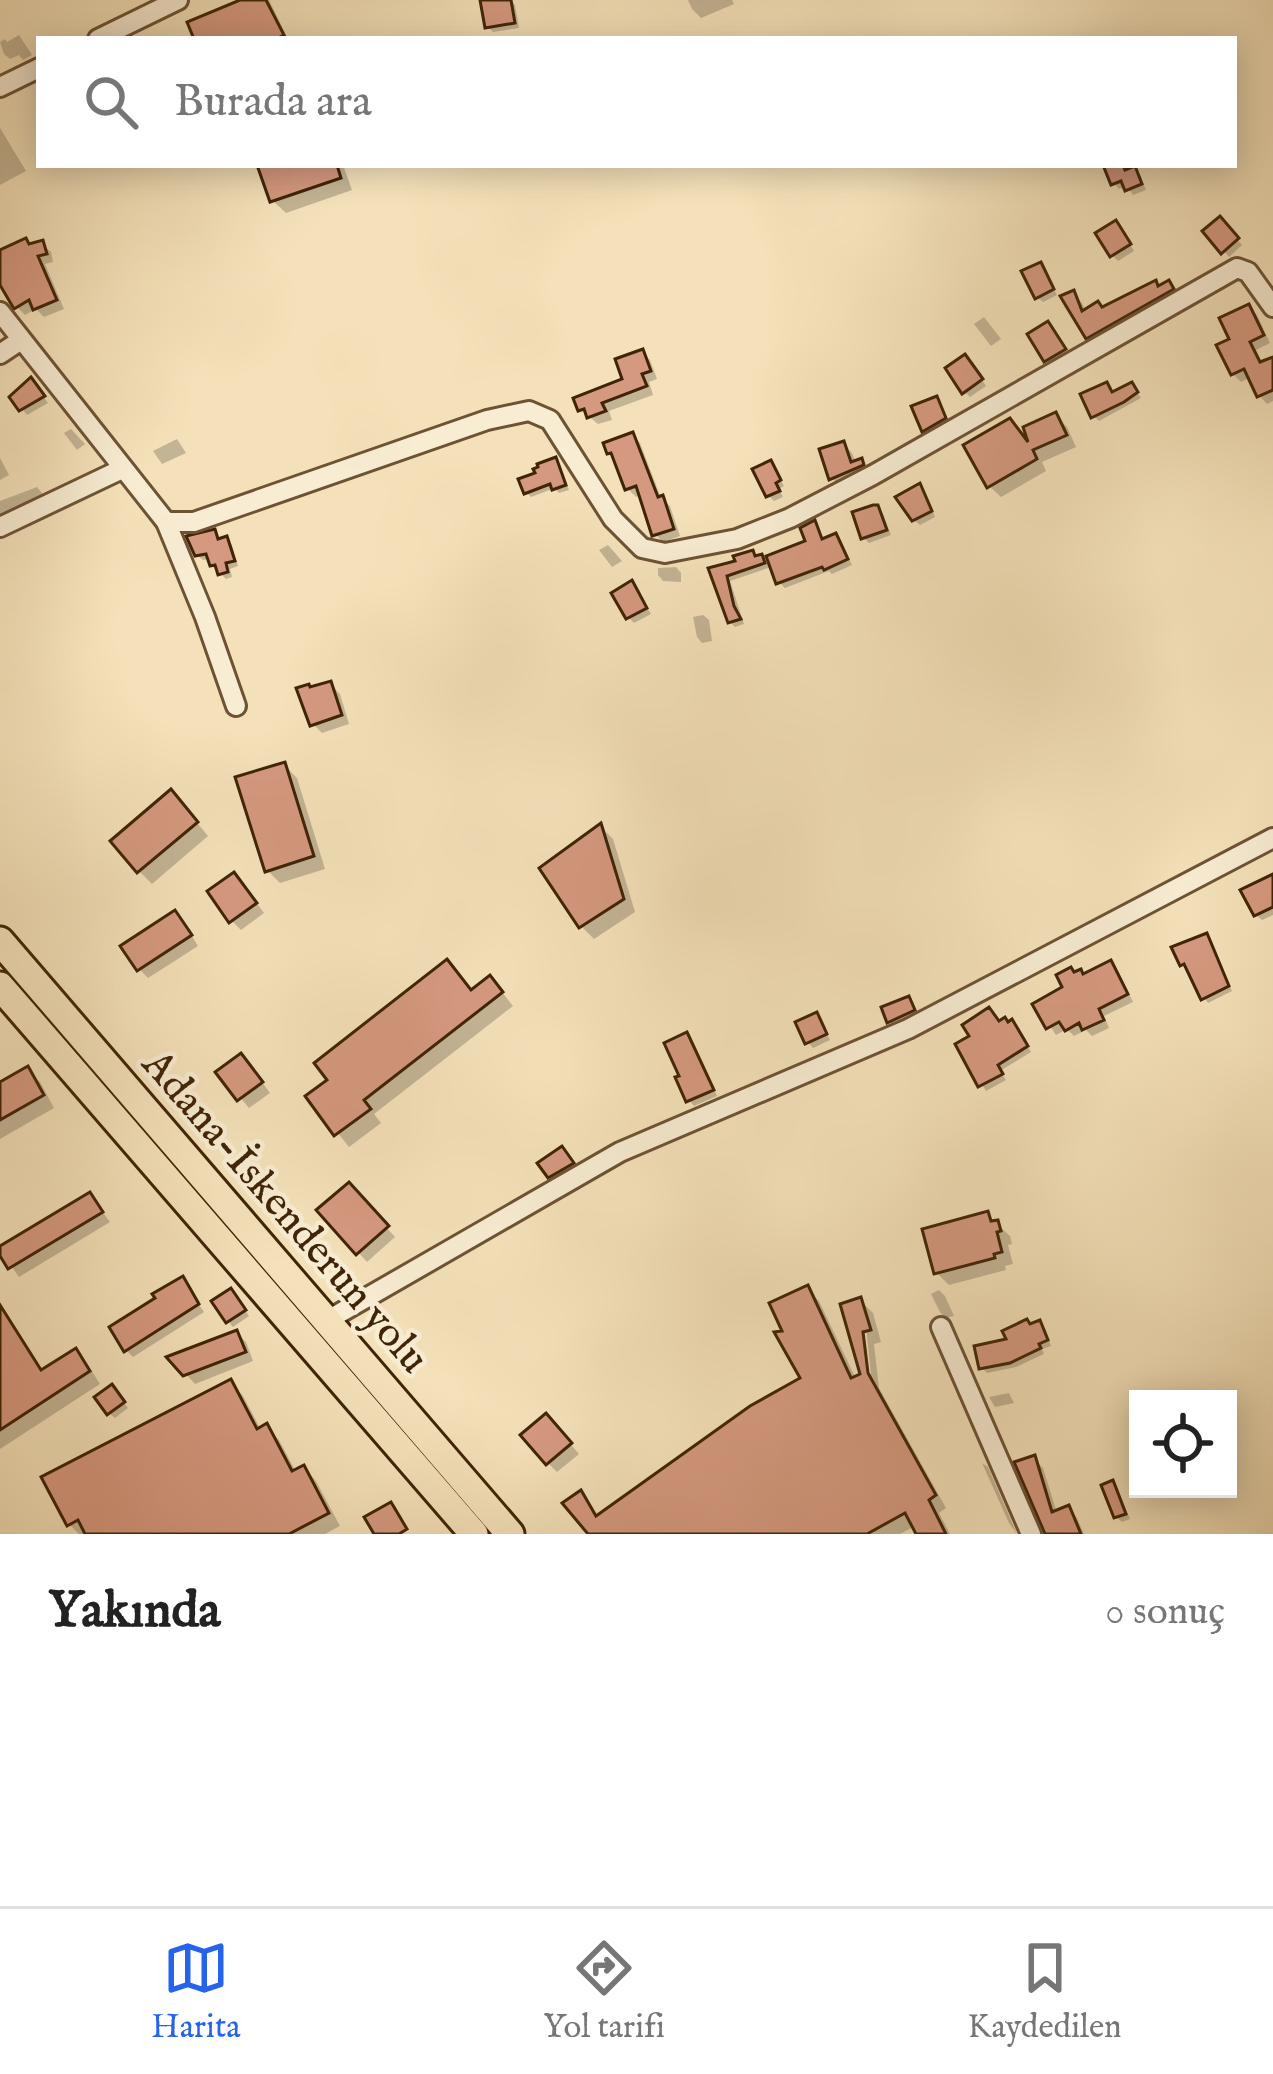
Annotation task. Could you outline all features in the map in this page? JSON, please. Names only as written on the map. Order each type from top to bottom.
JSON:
[{"type":"highway","name":"Adana-İskenderun yolu","points":[[0,941],[510,1534]]},
{"type":"highway","points":[[0,986],[474,1534]]},
{"type":"street","points":[[104,36],[178,0]]},
{"type":"street","points":[[0,87],[36,69]]},
{"type":"street","points":[[166,522],[194,523],[487,420],[529,411],[550,420],[613,519],[642,548],[665,553],[737,539],[790,518],[1237,268],[1248,272],[1273,307]]},
{"type":"street","points":[[0,312],[166,522],[236,706]]},
{"type":"street","points":[[0,354],[21,340]]},
{"type":"street","points":[[0,527],[122,469]]},
{"type":"street","points":[[326,1321],[620,1152],[908,1029],[1273,838]]},
{"type":"street","points":[[941,1327],[1031,1534]]},
{"type":"building","points":[[240,0],[266,0],[284,35],[193,36],[187,22]]},
{"type":"building","points":[[480,0],[511,0],[515,23],[485,28]]},
{"type":"building","points":[[258,168],[338,168],[341,178],[270,202]]},
{"type":"building","points":[[1104,168],[1136,168],[1142,184],[1125,191],[1121,181],[1111,185]]},
{"type":"building","points":[[1220,216],[1239,238],[1221,254],[1202,231]]},
{"type":"building","points":[[1116,220],[1131,244],[1110,257],[1095,233]]},
{"type":"building","points":[[26,238],[29,244],[43,240],[47,254],[38,256],[57,300],[33,310],[29,300],[14,309],[0,285],[0,250]]},
{"type":"building","points":[[1041,262],[1054,289],[1035,299],[1021,271]]},
{"type":"building","points":[[1156,280],[1158,286],[1169,280],[1174,289],[1086,339],[1060,296],[1074,290],[1082,311],[1098,301],[1102,307]]},
{"type":"building","points":[[1249,304],[1264,335],[1250,342],[1260,362],[1273,357],[1273,390],[1257,397],[1244,369],[1231,375],[1216,345],[1229,339],[1219,318]]},
{"type":"building","points":[[1048,321],[1066,349],[1044,362],[1027,334]]},
{"type":"building","points":[[643,349],[651,371],[642,374],[647,386],[602,403],[606,411],[587,418],[584,409],[578,411],[573,398],[622,379],[615,359]]},
{"type":"building","points":[[965,354],[983,379],[962,394],[945,368]]},
{"type":"building","points":[[31,377],[45,396],[19,411],[9,397]]},
{"type":"building","points":[[1107,382],[1112,392],[1132,382],[1138,392],[1091,418],[1080,394]]},
{"type":"building","points":[[937,396],[946,418],[922,432],[911,406]]},
{"type":"building","points":[[1056,412],[1067,435],[1033,450],[1037,459],[987,488],[963,445],[1010,418],[1028,442],[1023,427]]},
{"type":"building","points":[[633,432],[674,529],[652,536],[636,486],[625,490],[603,443]]},
{"type":"building","points":[[844,441],[851,462],[862,458],[864,465],[829,480],[819,449]]},
{"type":"building","points":[[556,457],[566,485],[552,490],[550,484],[524,494],[518,479]]},
{"type":"building","points":[[771,460],[781,480],[776,483],[780,491],[766,497],[752,469]]},
{"type":"building","points":[[920,483],[932,511],[912,521],[895,497]]},
{"type":"building","points":[[878,505],[887,530],[861,539],[852,512]]},
{"type":"building","points":[[815,520],[822,539],[836,533],[848,559],[776,584],[766,556],[805,541],[800,528]]},
{"type":"building","points":[[215,529],[218,539],[227,536],[235,561],[226,563],[228,572],[218,575],[206,554],[195,556],[186,536]]},
{"type":"building","points":[[753,550],[755,556],[762,554],[765,563],[727,576],[741,619],[728,623],[708,568]]},
{"type":"building","points":[[632,580],[647,608],[626,619],[611,593]]},
{"type":"building","points":[[331,681],[342,715],[310,726],[296,688]]},
{"type":"building","points":[[285,762],[314,856],[265,872],[235,777]]},
{"type":"building","points":[[171,789],[198,822],[137,873],[110,841]]},
{"type":"building","points":[[601,823],[624,899],[579,928],[539,868]]},
{"type":"building","points":[[234,872],[257,903],[229,923],[207,891]]},
{"type":"building","points":[[1273,874],[1273,907],[1254,916],[1240,890]]},
{"type":"building","points":[[175,910],[192,935],[137,971],[120,946]]},
{"type":"building","points":[[1207,933],[1229,986],[1201,1000],[1171,947]]},
{"type":"building","points":[[447,959],[471,990],[490,975],[503,992],[364,1100],[371,1109],[334,1136],[305,1096],[327,1080],[314,1063]]},
{"type":"building","points":[[1111,960],[1128,994],[1099,1009],[1104,1020],[1082,1030],[1079,1023],[1065,1031],[1059,1022],[1046,1029],[1032,1004],[1062,987],[1056,975],[1071,967],[1083,974]]},
{"type":"building","points":[[909,996],[915,1010],[887,1023],[881,1007]]},
{"type":"building","points":[[989,1007],[999,1021],[1012,1019],[1028,1046],[998,1065],[1003,1074],[978,1087],[955,1044],[969,1036],[962,1025]]},
{"type":"building","points":[[817,1012],[827,1034],[805,1044],[795,1022]]},
{"type":"building","points":[[687,1032],[714,1090],[686,1102],[664,1043]]},
{"type":"building","points":[[241,1053],[263,1082],[237,1101],[215,1072]]},
{"type":"building","points":[[28,1066],[44,1095],[0,1120],[0,1082]]},
{"type":"building","points":[[562,1146],[574,1163],[548,1178],[537,1163]]},
{"type":"building","points":[[349,1182],[389,1226],[356,1255],[316,1210]]},
{"type":"building","points":[[90,1192],[103,1212],[8,1269],[0,1246]]},
{"type":"building","points":[[988,1211],[991,1221],[998,1220],[1002,1252],[934,1274],[922,1229]]},
{"type":"building","points":[[183,1276],[199,1304],[124,1352],[109,1327]]},
{"type":"building","points":[[808,1285],[851,1378],[860,1374],[840,1304],[861,1297],[871,1330],[863,1332],[868,1373],[936,1495],[929,1500],[946,1534],[916,1534],[905,1513],[867,1534],[588,1534],[562,1503],[581,1490],[596,1516],[750,1406],[800,1378],[774,1332],[782,1331],[769,1303]]},
{"type":"building","points":[[231,1288],[246,1310],[226,1323],[211,1301]]},
{"type":"building","points":[[0,1305],[41,1370],[76,1348],[90,1371],[0,1430]]},
{"type":"building","points":[[1027,1319],[1030,1324],[1040,1320],[1048,1340],[1039,1344],[1041,1348],[1010,1363],[979,1369],[974,1346],[1006,1339],[1002,1331]]},
{"type":"building","points":[[237,1330],[246,1352],[183,1376],[166,1357]]},
{"type":"building","points":[[231,1379],[257,1429],[267,1423],[292,1471],[304,1465],[329,1513],[289,1534],[85,1534],[78,1520],[67,1526],[41,1477]]},
{"type":"building","points":[[112,1384],[125,1402],[107,1415],[94,1397]]},
{"type":"building","points":[[546,1413],[572,1443],[546,1465],[520,1435]]},
{"type":"building","points":[[1035,1455],[1052,1512],[1069,1505],[1081,1534],[1045,1534],[1014,1462]]},
{"type":"building","points":[[1113,1480],[1126,1514],[1114,1518],[1101,1485]]},
{"type":"building","points":[[391,1502],[407,1529],[399,1534],[374,1534],[364,1517]]}]
